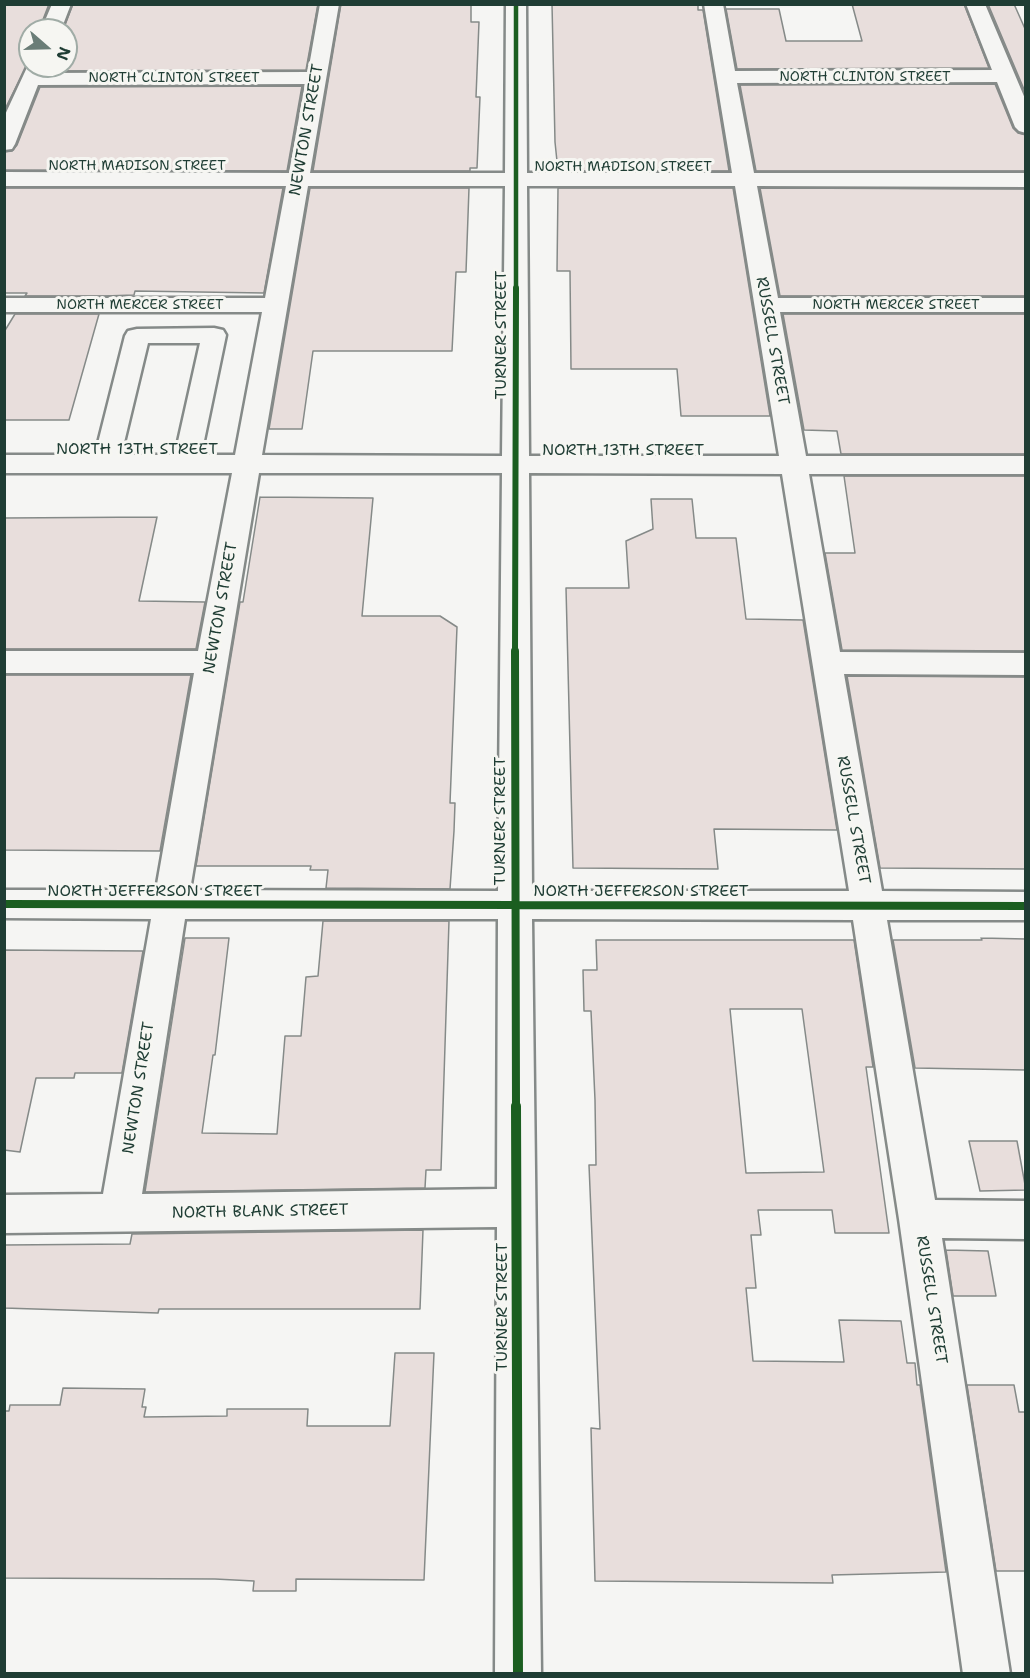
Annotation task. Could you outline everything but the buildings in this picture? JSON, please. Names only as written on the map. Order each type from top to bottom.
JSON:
[{"type":"street","points":[[56,18],[62,4]]},
{"type":"street","name":"NEWTON STREET","points":[[119,1214],[211,662],[330,4]]},
{"type":"street","name":"TURNER STREET","points":[[516,4],[515,905],[518,1674]]},
{"type":"street","name":"RUSSELL STREET","points":[[712,4],[767,306],[868,906],[919,1219],[987,1674]]},
{"type":"street","points":[[975,4],[1026,127]]},
{"type":"street","name":"NORTH CLINTON STREET","points":[[78,73],[317,78]]},
{"type":"street","name":"NORTH CLINTON STREET","points":[[725,77],[1004,76]]},
{"type":"street","points":[[4,144],[32,78]]},
{"type":"street","name":"NORTH MADISON STREET","points":[[4,178],[516,181],[1026,180]]},
{"type":"street","name":"NORTH MERCER STREET","points":[[4,305],[276,305]]},
{"type":"street","name":"NORTH MERCER STREET","points":[[767,306],[1026,305]]},
{"type":"street","points":[[106,464],[137,336],[214,335],[186,464]]},
{"type":"street","name":"NORTH 13TH STREET","points":[[4,464],[1026,465]]},
{"type":"street","points":[[4,663],[211,662]]},
{"type":"street","points":[[826,663],[1026,664]]},
{"type":"street","name":"NORTH JEFFERSON STREET","points":[[4,904],[1026,906]]},
{"type":"street","name":"NORTH BLANK STREET","points":[[4,1214],[516,1208]]},
{"type":"street","points":[[919,1219],[1026,1220]]},
{"type":"cycle path","points":[[516,4],[515,905],[518,1674]]},
{"type":"cycle path","points":[[4,904],[1026,906]]}]
